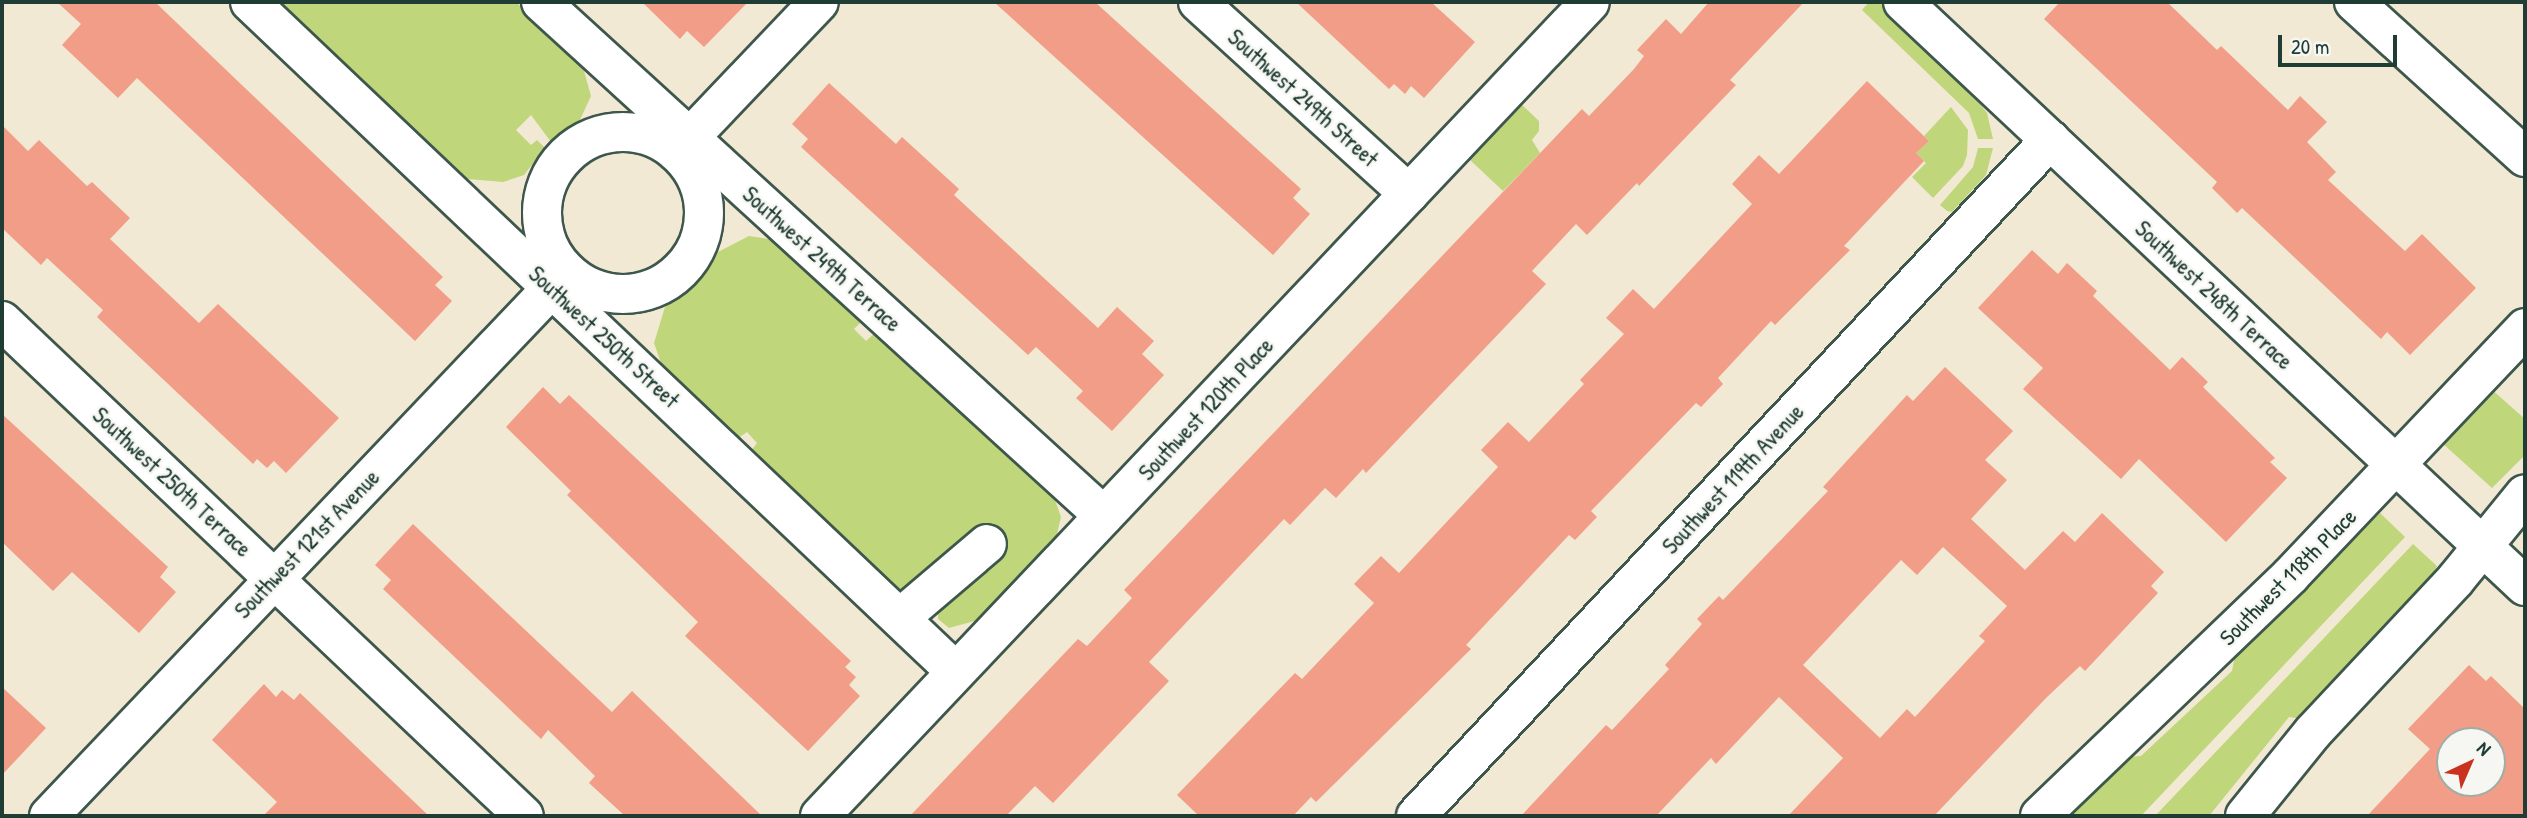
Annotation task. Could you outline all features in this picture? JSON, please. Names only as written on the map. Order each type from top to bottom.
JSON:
[{"type":"street","name":"Southwest 250th Street","points":[[250,2],[559,280],[956,672]]},
{"type":"street","name":"Southwest 249th Terrace","points":[[541,2],[683,145],[1104,516]]},
{"type":"street","points":[[683,145],[819,2]]},
{"type":"street","name":"Southwest 249th Street","points":[[1198,2],[1409,194]]},
{"type":"street","name":"Southwest 120th Place","points":[[820,816],[1590,2]]},
{"type":"street","name":"Southwest 248th Terrace","points":[[1903,2],[2525,586]]},
{"type":"street","points":[[2354,2],[2525,157]]},
{"type":"street","points":[[617,132],[683,145],[697,180],[704,213],[697,247],[677,275],[663,285],[630,295],[596,290],[559,280],[543,229],[545,192],[562,159],[587,140],[617,132]]},
{"type":"street","name":"Southwest 119th Avenue","points":[[1416,816],[2050,140]]},
{"type":"street","name":"Southwest 121st Avenue","points":[[49,816],[559,280]]},
{"type":"street","name":"Southwest 250th Terrace","points":[[2,321],[524,816]]},
{"type":"street","name":"Southwest 118th Place","points":[[2040,816],[2216,650],[2396,466],[2525,328]]},
{"type":"street","points":[[2245,816],[2313,732],[2525,494]]},
{"type":"street","points":[[900,618],[987,544]]},
{"type":"green space","points":[[278,2],[516,2],[582,64],[591,96],[579,122],[551,142],[531,115],[516,130],[531,145],[537,140],[545,148],[524,175],[503,182],[468,179]]},
{"type":"green space","points":[[1869,2],[1893,2],[1885,11],[1972,94],[1987,113],[1993,139],[1978,139],[1969,113],[1862,10]]},
{"type":"green space","points":[[1519,102],[1539,121],[1539,131],[1532,140],[1540,153],[1503,191],[1468,158]]},
{"type":"green space","points":[[1951,107],[1968,130],[1967,155],[1963,166],[1933,198],[1912,177],[1926,163],[1916,153],[1929,141],[1924,136]]},
{"type":"green space","points":[[1978,148],[1993,148],[1986,175],[1952,212],[1947,211],[1940,205],[1973,167]]},
{"type":"green space","points":[[749,236],[775,240],[864,319],[854,329],[866,341],[877,331],[1055,500],[1061,517],[1056,538],[978,620],[949,628],[938,619],[938,605],[898,589],[751,451],[757,443],[747,432],[737,439],[662,366],[654,343],[665,307],[697,281],[718,252]]},
{"type":"green space","points":[[2490,388],[2525,419],[2525,455],[2492,488],[2441,442]]},
{"type":"green space","points":[[2380,513],[2405,537],[2141,816],[2065,816],[2127,757],[2141,756],[2232,671],[2235,656]]},
{"type":"green space","points":[[2413,544],[2437,566],[2430,581],[2302,719],[2289,717],[2209,816],[2155,816]]},
{"type":"building","points":[[57,2],[155,2],[443,277],[435,285],[452,301],[415,341],[137,78],[118,98],[62,45],[81,24]]},
{"type":"building","points":[[642,2],[748,2],[704,47],[687,31],[680,39]]},
{"type":"building","points":[[994,2],[1095,2],[1301,189],[1293,198],[1310,214],[1273,255]]},
{"type":"building","points":[[1296,2],[1431,2],[1475,42],[1424,98],[1411,86],[1405,94],[1394,84],[1389,89]]},
{"type":"building","points":[[1709,2],[1804,2],[1730,80],[1736,85],[1639,186],[1637,183],[1587,235],[1576,224],[1532,271],[1546,284],[1366,473],[1363,469],[1336,498],[1325,488],[1290,525],[1284,519],[1149,662],[1169,681],[1053,803],[1035,786],[1006,816],[910,816],[1078,639],[1087,646],[1132,598],[1124,590],[1582,109],[1589,116],[1634,69],[1644,56],[1637,50],[1666,19],[1681,34]]},
{"type":"building","points":[[2060,2],[2167,2],[2217,50],[2221,46],[2288,110],[2300,96],[2327,122],[2307,142],[2336,172],[2328,180],[2405,251],[2422,234],[2476,288],[2410,355],[2387,332],[2381,339],[2242,208],[2237,213],[2212,188],[2217,182],[2044,19]]},
{"type":"building","points":[[1867,81],[1929,141],[1916,153],[1924,161],[1844,246],[1850,250],[1775,325],[1771,321],[1718,378],[1723,384],[1701,407],[1696,403],[1591,511],[1597,517],[1575,540],[1569,535],[1466,645],[1471,649],[1316,802],[1311,797],[1293,816],[1199,816],[1177,795],[1295,673],[1302,679],[1374,603],[1354,584],[1381,556],[1399,573],[1498,467],[1481,450],[1508,422],[1529,442],[1584,384],[1580,380],[1624,334],[1606,318],[1633,289],[1654,309],[1752,204],[1732,184],[1759,155],[1779,174]]},
{"type":"building","points":[[829,83],[896,144],[902,137],[959,189],[954,195],[1098,328],[1117,307],[1154,341],[1142,354],[1164,375],[1112,431],[1076,398],[1083,391],[1036,347],[1028,355],[801,147],[808,139],[792,124]]},
{"type":"building","points":[[2,125],[28,151],[39,140],[87,186],[92,182],[130,218],[110,239],[199,323],[218,304],[339,418],[286,473],[274,461],[267,468],[257,459],[253,464],[97,317],[103,310],[47,258],[41,265],[2,228]]},
{"type":"building","points":[[2032,250],[2058,274],[2067,263],[2097,291],[2093,296],[2170,370],[2182,357],[2208,382],[2203,387],[2275,458],[2270,462],[2287,478],[2226,542],[2139,459],[2121,479],[2023,389],[2043,368],[1978,308]]},
{"type":"building","points":[[1945,367],[2013,431],[1985,460],[2007,480],[1971,519],[2025,570],[2063,531],[2075,542],[2102,513],[2164,572],[2151,586],[2158,593],[2085,671],[2080,666],[2046,698],[1934,816],[1788,816],[1843,758],[1779,697],[1716,764],[1711,758],[1656,816],[1521,816],[1606,725],[1612,730],[1669,669],[1665,665],[1702,624],[1697,619],[1719,596],[1723,600],[1828,491],[1823,487],[1907,395],[1913,401]],"holes":[[[1943,547],[2007,606],[1979,636],[1985,641],[1915,717],[1907,709],[1880,738],[1803,665],[1901,560],[1917,575]]]},
{"type":"building","points":[[543,387],[560,404],[569,395],[851,661],[845,667],[856,677],[849,685],[860,696],[808,751],[685,636],[698,622],[567,495],[571,491],[506,427]]},
{"type":"building","points":[[2,414],[168,567],[160,577],[176,592],[139,633],[72,572],[53,591],[2,542]]},
{"type":"building","points":[[413,524],[612,712],[632,691],[762,816],[625,816],[589,783],[595,776],[548,730],[541,739],[383,589],[391,580],[375,565]]},
{"type":"building","points":[[2469,665],[2486,681],[2491,676],[2525,709],[2525,816],[2367,816],[2430,749],[2408,729]]},
{"type":"building","points":[[264,684],[276,697],[282,690],[294,700],[300,693],[429,816],[263,816],[277,802],[212,740]]},
{"type":"building","points":[[2,687],[46,728],[2,775]]}]
